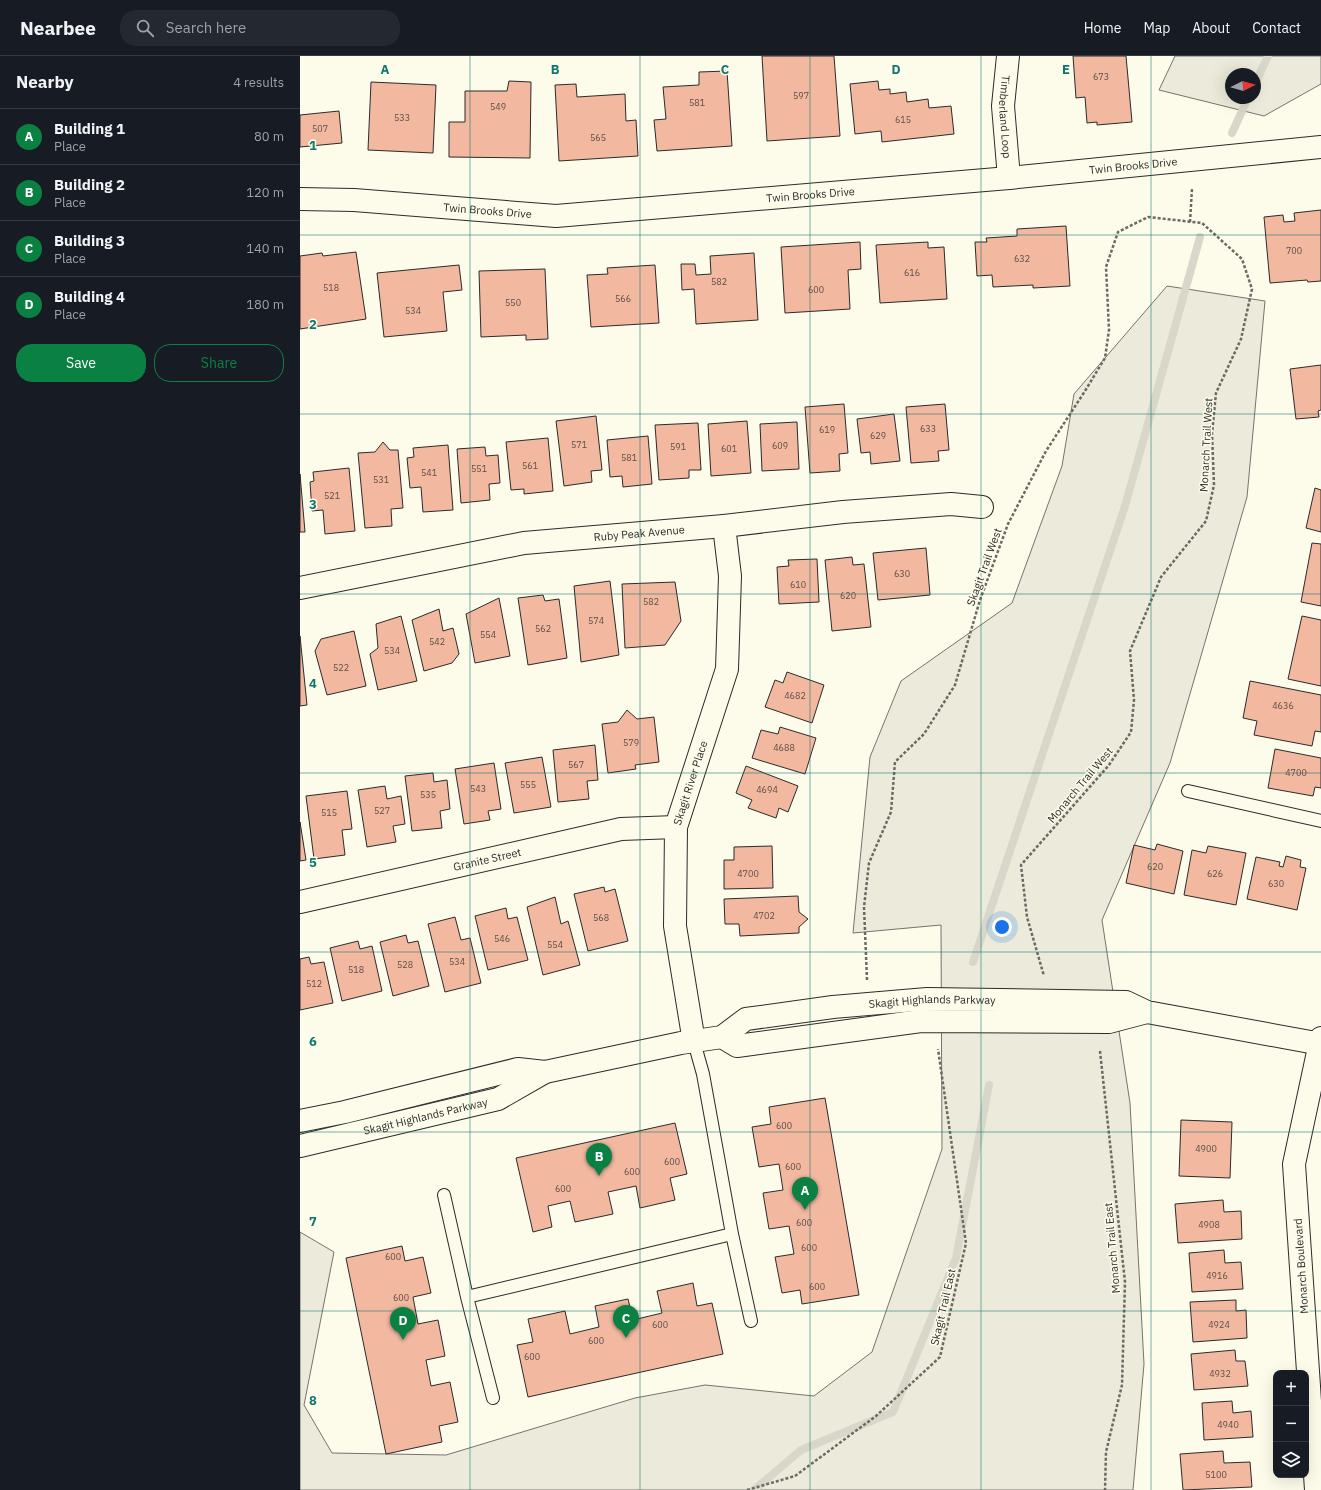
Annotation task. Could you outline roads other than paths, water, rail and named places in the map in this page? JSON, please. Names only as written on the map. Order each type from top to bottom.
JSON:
[{"type":"street","name":"Timberland Loop","points":[[1008,56],[1003,106],[1009,178]]},
{"type":"street","name":"Twin Brooks Drive","points":[[300,199],[354,200],[556,216],[1009,178],[1321,147]]},
{"type":"street","name":"Ruby Peak Avenue","points":[[300,588],[524,542],[724,526],[843,512],[943,505],[982,507]]},
{"type":"street","name":"Skagit River Place","points":[[694,1042],[675,926],[676,827],[728,669],[730,576],[724,526]]},
{"type":"street","name":"Granite Street","points":[[300,902],[621,829],[676,827]]},
{"type":"street","name":"Skagit Highlands Parkway","points":[[300,1146],[498,1099],[545,1072],[681,1043],[722,1037],[737,1046],[921,1021],[1109,1022],[1147,1012],[1321,1042]]},
{"type":"street","name":"Monarch Boulevard","points":[[1316,1490],[1294,1164],[1321,1042]]},
{"type":"street","name":"Skagit Highlands Parkway","points":[[300,1121],[345,1112],[518,1069],[545,1072]]},
{"type":"lane","points":[[1188,791],[1321,821]]},
{"type":"lane","points":[[694,1042],[703,1074],[732,1234],[751,1321]]},
{"type":"lane","points":[[444,1195],[467,1297],[493,1398]]},
{"type":"lane","points":[[467,1297],[732,1234]]},
{"type":"waterway","points":[[1261,71],[1268,56]]},
{"type":"waterway","points":[[1232,133],[1245,104]]},
{"type":"waterway","points":[[973,962],[1125,506],[1200,237]]},
{"type":"waterway","points":[[754,1490],[801,1450],[893,1412],[956,1258],[989,1085]]},
{"type":"place","name":"Building 2","points":[[599,1176]]},
{"type":"place","name":"Building 1","points":[[805,1210]]},
{"type":"place","name":"Building 3","points":[[626,1338]]},
{"type":"place","name":"Building 4","points":[[403,1340]]}]
